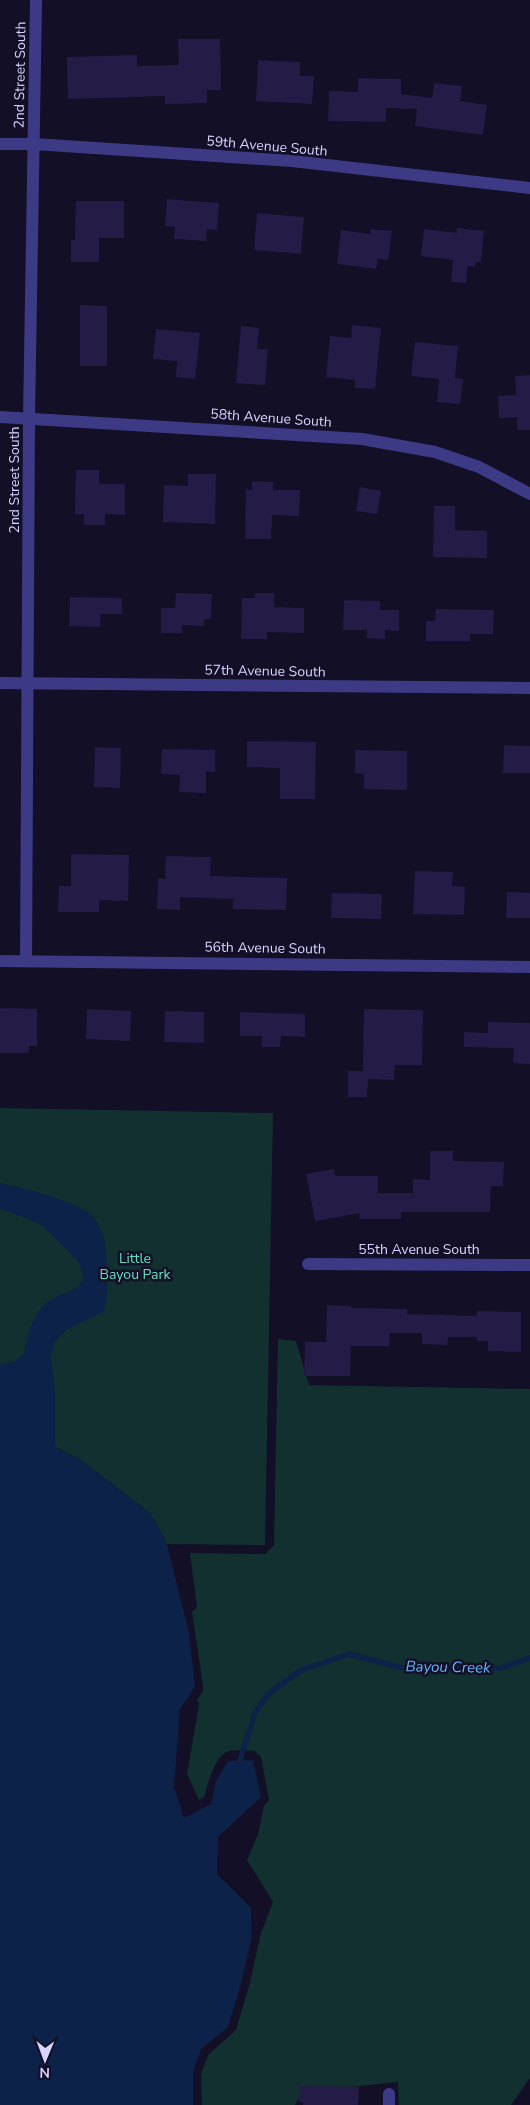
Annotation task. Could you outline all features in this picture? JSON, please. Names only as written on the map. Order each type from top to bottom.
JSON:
[{"type":"street","name":"2nd Street South","points":[[26,960],[29,417],[36,0]]},
{"type":"street","name":"59th Avenue South","points":[[0,144],[34,144],[292,161],[530,188]]},
{"type":"street","name":"58th Avenue South","points":[[0,417],[29,417],[362,439],[444,455],[479,467],[530,494]]},
{"type":"street","name":"57th Avenue South","points":[[0,683],[530,688]]},
{"type":"street","name":"56th Avenue South","points":[[0,961],[530,967]]},
{"type":"street","name":"55th Avenue South","points":[[308,1264],[530,1265]]},
{"type":"green space","name":"Little Bayou Park","points":[[0,1108],[273,1113],[265,1545],[167,1544],[151,1514],[82,1461],[0,1418]]},
{"type":"green space","points":[[278,1339],[296,1341],[309,1385],[530,1389],[530,2078],[511,2105],[399,2105],[398,2082],[302,2092],[295,2105],[202,2105],[201,2074],[208,2055],[236,2030],[249,1986],[261,1933],[273,1902],[247,1860],[258,1834],[264,1806],[269,1800],[261,1757],[255,1751],[227,1752],[215,1765],[204,1797],[199,1800],[187,1774],[199,1704],[197,1700],[203,1691],[192,1612],[197,1607],[190,1553],[265,1554],[274,1545]]},
{"type":"water","points":[[0,1183],[50,1196],[77,1206],[94,1218],[103,1235],[108,1283],[103,1312],[66,1330],[54,1343],[51,1358],[55,1388],[55,1447],[82,1461],[151,1514],[167,1544],[189,1633],[195,1687],[180,1709],[174,1787],[184,1818],[211,1804],[216,1781],[228,1761],[253,1760],[261,1797],[218,1837],[217,1874],[251,1908],[252,1937],[228,2027],[201,2049],[193,2072],[193,2105],[0,2105],[0,1364],[14,1362],[24,1354],[29,1331],[40,1309],[52,1299],[74,1289],[84,1278],[79,1262],[43,1226],[0,1209]]},
{"type":"building","points":[[178,39],[220,39],[221,90],[207,90],[207,103],[165,104],[165,96],[68,99],[67,57],[137,55],[137,66],[179,65]]},
{"type":"building","points":[[258,60],[300,62],[300,76],[314,76],[312,104],[256,101]]},
{"type":"building","points":[[358,78],[401,79],[401,94],[432,98],[434,83],[462,86],[460,101],[487,105],[483,135],[415,126],[417,109],[386,108],[386,122],[328,121],[329,91],[358,92]]},
{"type":"building","points":[[167,199],[219,203],[217,230],[207,229],[206,241],[174,239],[175,227],[165,226]]},
{"type":"building","points":[[76,201],[124,201],[124,238],[99,238],[99,262],[71,262],[71,240],[75,240]]},
{"type":"building","points":[[257,213],[304,217],[301,254],[254,250]]},
{"type":"building","points":[[457,228],[484,231],[481,262],[476,262],[475,267],[468,266],[466,283],[451,282],[453,260],[421,256],[424,229],[457,233]]},
{"type":"building","points":[[371,229],[392,231],[388,260],[378,259],[376,269],[337,264],[341,230],[370,234]]},
{"type":"building","points":[[80,305],[107,306],[107,366],[80,366]]},
{"type":"building","points":[[352,325],[381,328],[375,389],[355,388],[355,380],[326,377],[330,336],[351,338]]},
{"type":"building","points":[[241,326],[259,328],[257,349],[268,349],[265,385],[236,383]]},
{"type":"building","points":[[156,329],[200,333],[195,379],[176,377],[177,361],[153,359]]},
{"type":"building","points":[[415,342],[458,346],[455,378],[463,379],[460,404],[437,402],[439,379],[411,376]]},
{"type":"building","points":[[530,375],[530,430],[517,430],[517,417],[499,418],[498,396],[516,395],[515,376]]},
{"type":"building","points":[[76,470],[99,470],[99,484],[125,484],[125,515],[105,514],[105,525],[84,525],[84,514],[75,514]]},
{"type":"building","points":[[188,474],[216,474],[215,524],[163,522],[164,485],[188,486]]},
{"type":"building","points":[[252,481],[273,482],[273,490],[300,490],[299,516],[272,515],[271,539],[245,539],[246,489],[252,490]]},
{"type":"building","points":[[360,487],[381,491],[377,514],[356,511]]},
{"type":"building","points":[[434,506],[455,506],[455,530],[487,531],[487,558],[433,557]]},
{"type":"building","points":[[176,593],[212,594],[211,619],[204,619],[204,626],[182,625],[182,633],[161,633],[161,608],[175,608]]},
{"type":"building","points":[[255,593],[274,593],[274,607],[304,608],[304,633],[267,632],[267,639],[241,639],[242,598],[255,598]]},
{"type":"building","points":[[70,597],[122,598],[122,614],[101,614],[100,627],[69,626]]},
{"type":"building","points":[[344,600],[380,601],[380,610],[399,610],[399,631],[385,630],[385,639],[367,638],[367,630],[343,630]]},
{"type":"building","points":[[436,609],[494,610],[493,634],[470,634],[470,641],[426,641],[426,621],[435,621]]},
{"type":"building","points":[[247,741],[316,742],[315,799],[280,799],[280,768],[247,767]]},
{"type":"building","points":[[504,745],[530,746],[530,773],[503,773]]},
{"type":"building","points":[[95,747],[121,748],[120,788],[94,787]]},
{"type":"building","points":[[162,749],[215,750],[215,772],[206,771],[206,793],[179,792],[180,775],[161,774]]},
{"type":"building","points":[[355,750],[407,751],[407,790],[364,789],[364,774],[355,773]]},
{"type":"building","points":[[71,854],[129,855],[128,901],[99,900],[99,912],[58,912],[59,886],[71,886]]},
{"type":"building","points":[[166,856],[211,857],[210,876],[287,878],[286,910],[233,909],[233,899],[180,897],[180,910],[157,909],[158,878],[165,879]]},
{"type":"building","points":[[415,871],[453,872],[452,886],[465,887],[464,915],[413,914]]},
{"type":"building","points":[[507,892],[530,893],[530,918],[506,918]]},
{"type":"building","points":[[332,893],[382,894],[381,919],[331,918]]},
{"type":"building","points":[[0,1008],[37,1009],[37,1046],[29,1046],[29,1053],[0,1053]]},
{"type":"building","points":[[87,1009],[131,1011],[130,1041],[86,1039]]},
{"type":"building","points":[[364,1009],[423,1010],[422,1065],[395,1065],[394,1080],[368,1079],[367,1097],[348,1097],[348,1071],[363,1071]]},
{"type":"building","points":[[165,1011],[204,1012],[204,1043],[164,1042]]},
{"type":"building","points":[[240,1012],[305,1014],[305,1037],[281,1036],[280,1047],[262,1047],[262,1036],[240,1036]]},
{"type":"building","points":[[488,1022],[530,1023],[530,1064],[513,1063],[514,1048],[464,1047],[464,1032],[488,1033]]},
{"type":"building","points":[[430,1151],[453,1151],[453,1161],[504,1162],[503,1186],[491,1186],[490,1212],[401,1212],[401,1219],[359,1219],[360,1213],[315,1221],[306,1174],[334,1169],[335,1176],[378,1176],[378,1193],[413,1193],[413,1179],[430,1180]]},
{"type":"building","points":[[327,1305],[351,1306],[351,1308],[407,1309],[407,1314],[477,1316],[477,1311],[521,1312],[521,1352],[488,1351],[488,1341],[477,1341],[477,1337],[448,1337],[447,1345],[422,1344],[422,1333],[390,1333],[389,1346],[351,1346],[350,1376],[304,1376],[305,1342],[326,1342]]},
{"type":"building","points":[[299,2086],[359,2087],[358,2105],[303,2105],[303,2102],[299,2102]]},
{"type":"waterway","name":"Bayou Creek","points":[[240,1760],[255,1713],[268,1694],[301,1670],[349,1654],[407,1669],[500,1668],[530,1658]]}]
